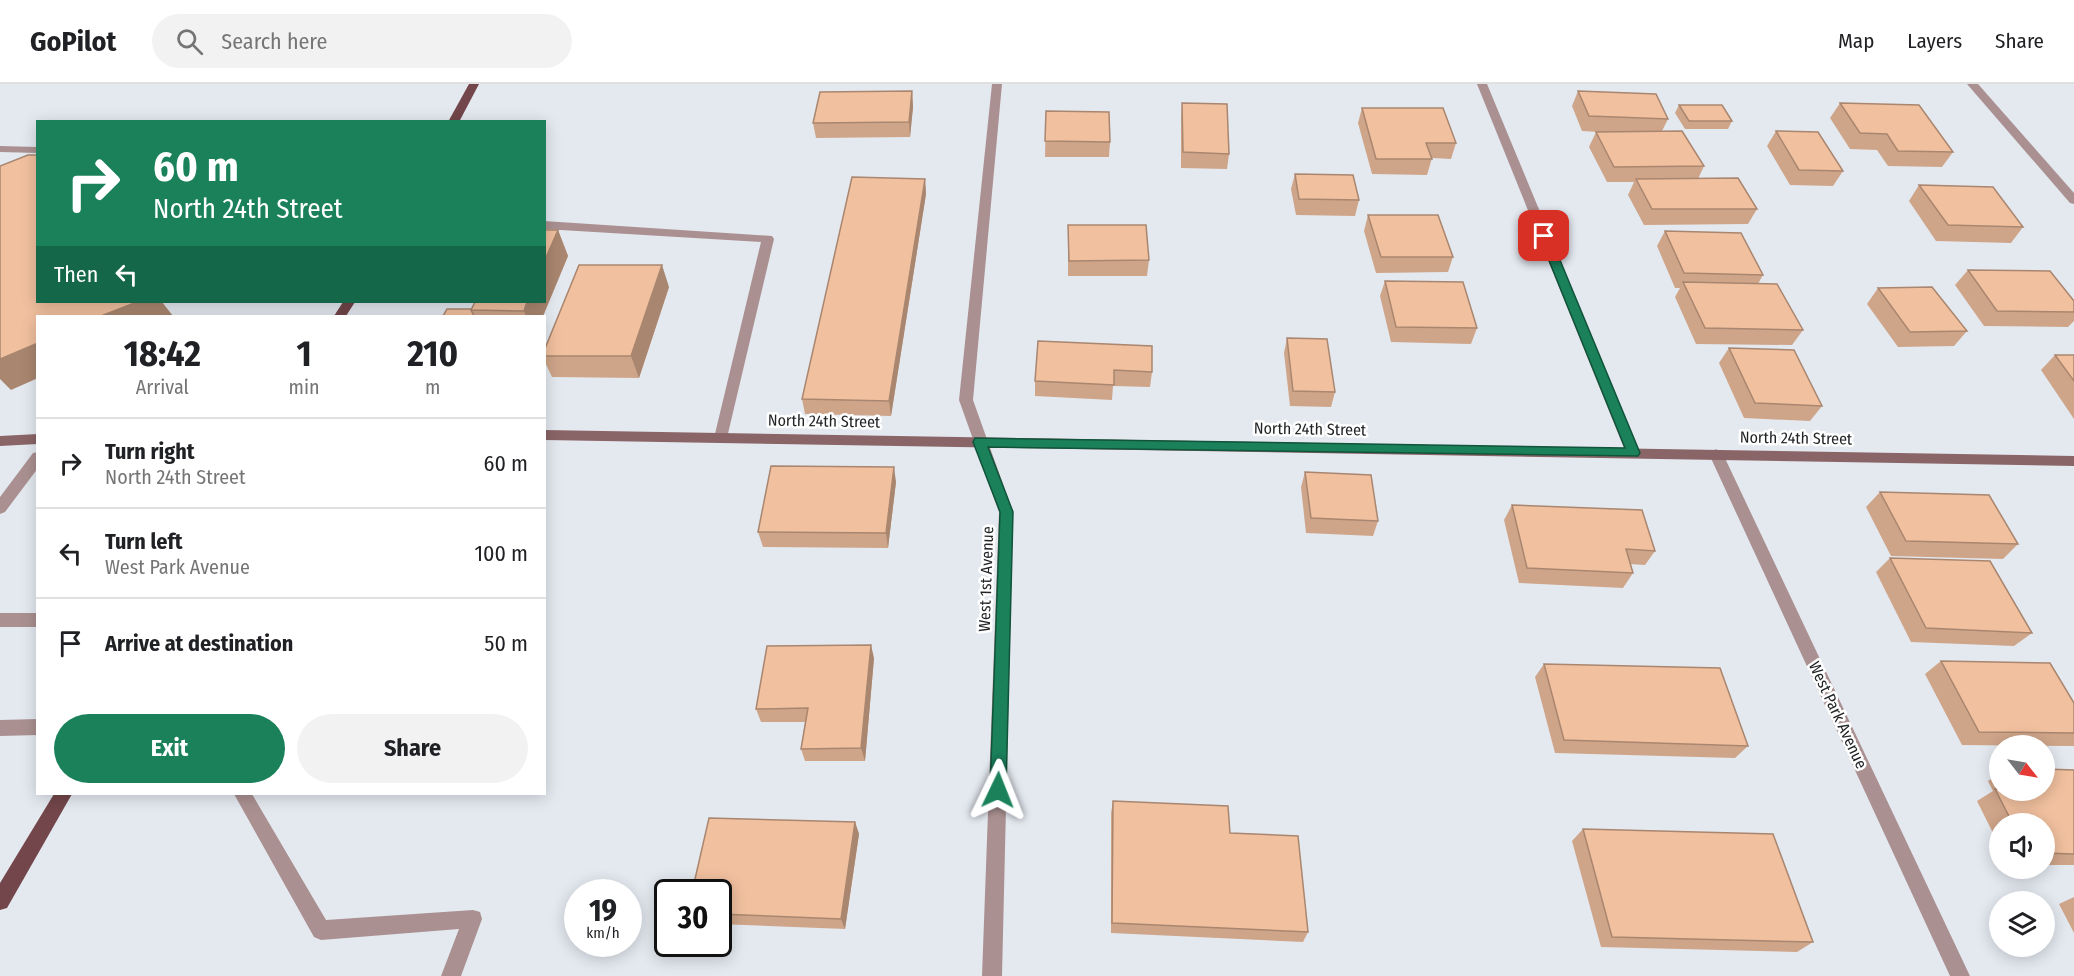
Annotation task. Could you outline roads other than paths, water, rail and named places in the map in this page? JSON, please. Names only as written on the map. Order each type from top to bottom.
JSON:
[{"type":"main road","points":[[454,120],[474,84]]},
{"type":"main road","points":[[2,893],[62,795]]},
{"type":"street","name":"West 1st Avenue","points":[[992,976],[1006,512],[966,400],[997,84]]},
{"type":"street","points":[[1482,84],[1633,453]]},
{"type":"street","points":[[1972,84],[2074,200]]},
{"type":"street","points":[[0,149],[36,150]]},
{"type":"street","points":[[546,225],[768,239],[721,438]]},
{"type":"street","name":"North 24th Street","points":[[546,435],[2074,461]]},
{"type":"street","points":[[0,441],[36,439]]},
{"type":"street","name":"West Park Avenue","points":[[1716,454],[1960,976]]},
{"type":"street","points":[[0,508],[36,460]]},
{"type":"street","points":[[18,483],[36,482]]},
{"type":"street","points":[[0,620],[36,620]]},
{"type":"street","points":[[0,728],[36,727]]},
{"type":"street","points":[[244,795],[321,930],[473,919],[451,976]]}]
